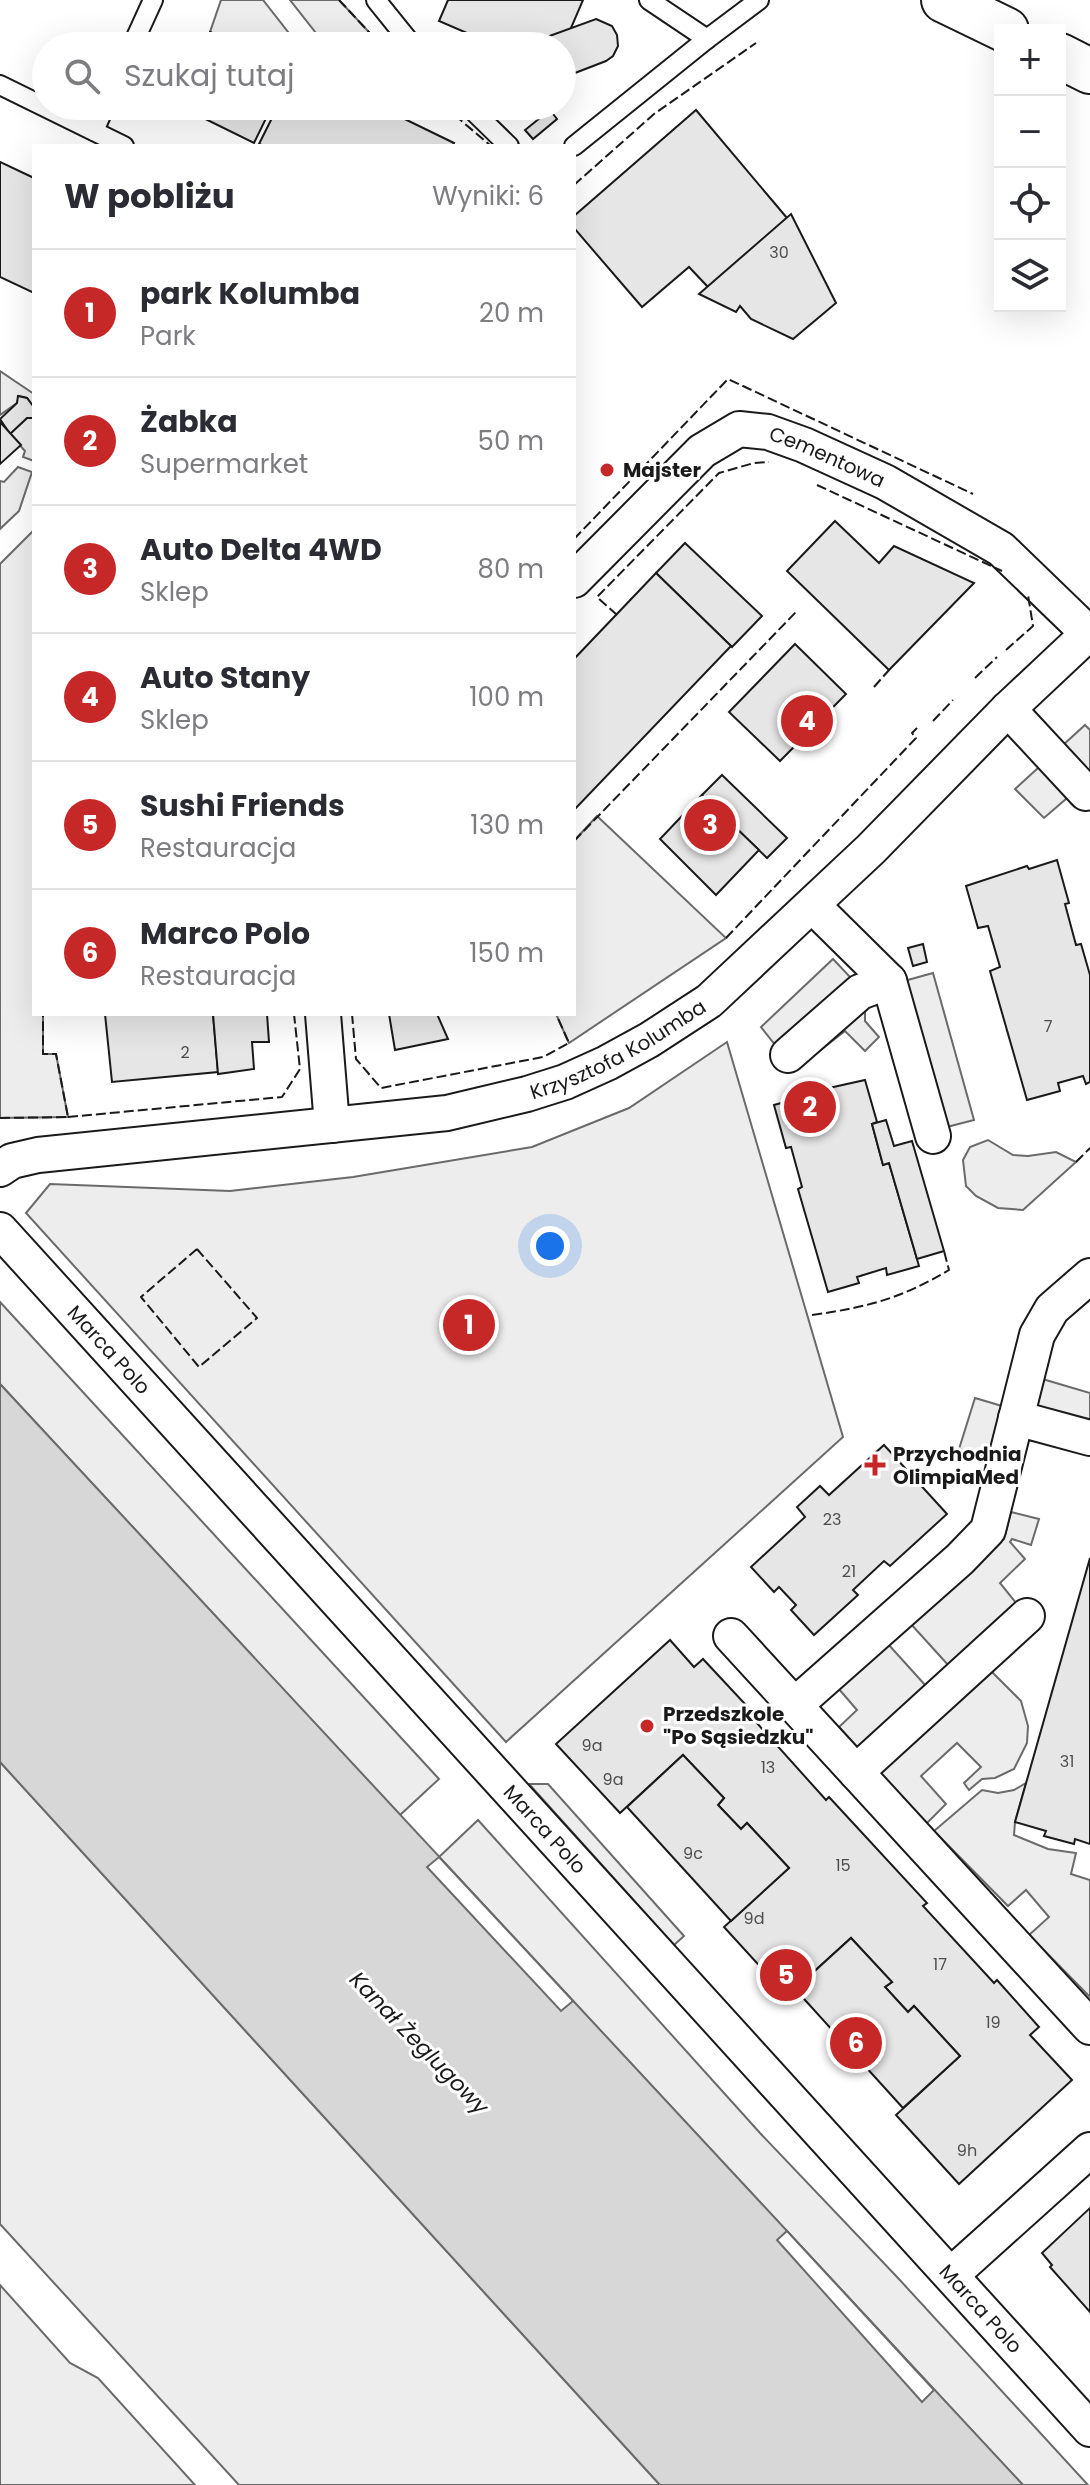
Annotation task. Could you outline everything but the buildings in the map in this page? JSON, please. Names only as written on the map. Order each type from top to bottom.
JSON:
[{"type":"main road","points":[[944,0],[994,24]]},
{"type":"main road","points":[[1066,59],[1090,71]]},
{"type":"street","name":"Cementowa","points":[[576,578],[702,451],[739,429],[768,432],[885,482],[1001,549],[1089,633]]},
{"type":"street","name":"Krzysztofa Kolumba","points":[[0,1169],[12,1161],[38,1155],[447,1113],[527,1094],[579,1076],[649,1040],[709,1001],[812,905],[1008,709],[1089,633]]},
{"type":"street","points":[[1008,709],[1086,793]]},
{"type":"street","points":[[812,905],[889,981],[933,1136]]},
{"type":"street","points":[[788,1055],[860,992],[889,981]]},
{"type":"street","points":[[323,1016],[332,1125]]},
{"type":"street","name":"Marca Polo","points":[[0,1230],[1090,2429]]},
{"type":"street","points":[[795,1705],[960,1559],[988,1530],[1037,1335],[1052,1309],[1090,1276]]},
{"type":"street","points":[[1016,1418],[1090,1438]]},
{"type":"street","points":[[856,1772],[1027,1616]]},
{"type":"street","points":[[731,1636],[1090,2027]]},
{"type":"street","points":[[951,2275],[1090,2150]]},
{"type":"lane","points":[[138,32],[153,0]]},
{"type":"lane","points":[[376,0],[402,32]]},
{"type":"lane","points":[[649,0],[707,39]]},
{"type":"lane","points":[[576,144],[759,0]]},
{"type":"lane","points":[[0,85],[32,101]]},
{"type":"lane","points":[[72,120],[120,144]]},
{"type":"lane","points":[[94,131],[99,120]]},
{"type":"lane","points":[[482,120],[507,144]]},
{"type":"shaded area","points":[[221,0],[263,0],[288,32],[210,32]]},
{"type":"shaded area","points":[[290,0],[339,0],[369,32],[315,32]]},
{"type":"shaded area","points":[[0,371],[32,393],[32,405],[27,398],[19,396],[17,403],[0,415]]},
{"type":"shaded area","points":[[27,418],[32,418],[32,460],[23,457],[25,451],[10,434]]},
{"type":"shaded area","points":[[18,467],[32,472],[19,511],[0,529],[0,481],[4,482]]},
{"type":"shaded area","points":[[32,532],[32,1016],[43,1016],[43,1054],[56,1054],[68,1117],[0,1118],[0,564]]},
{"type":"shaded area","points":[[1085,725],[1090,730],[1090,793],[1066,799],[1044,818],[1015,789]]},
{"type":"shaded area","points":[[597,816],[726,938],[569,1043],[557,1016],[576,1016],[576,839]]},
{"type":"shaded area","points":[[833,959],[860,992],[868,1008],[865,1021],[879,1037],[865,1051],[845,1031],[795,1070],[761,1027]]},
{"type":"shaded area","points":[[933,973],[974,1120],[943,1128],[904,981]]},
{"type":"shaded area","points":[[727,1042],[843,1437],[506,1742],[26,1213],[50,1184],[230,1191],[353,1177],[532,1147],[629,1108]]},
{"type":"shaded area","points":[[988,1140],[1013,1155],[1056,1152],[1076,1162],[1023,1210],[998,1208],[976,1196],[966,1186],[963,1160],[970,1147]]},
{"type":"shaded area","points":[[0,1302],[439,1779],[400,1815],[0,1384]]},
{"type":"shaded area","points":[[1039,1378],[1090,1393],[1090,1421],[1032,1405]]},
{"type":"shaded area","points":[[975,1398],[1002,1406],[988,1457],[959,1449]]},
{"type":"shaded area","points":[[1011,1512],[1039,1519],[1031,1545],[1012,1539],[1010,1542],[1025,1559],[1000,1583],[1017,1604],[949,1666],[910,1623],[1004,1539]]},
{"type":"shaded area","points":[[888,1644],[926,1686],[858,1748],[839,1727],[857,1710],[838,1688]]},
{"type":"shaded area","points":[[992,1672],[1021,1701],[1028,1726],[1027,1743],[1014,1769],[995,1778],[982,1779],[969,1790],[964,1783],[981,1767],[957,1743],[921,1776],[946,1804],[927,1823],[879,1774]]},
{"type":"shaded area","points":[[0,1762],[660,2485],[239,2485],[0,2224]]},
{"type":"shaded area","points":[[1026,1783],[1014,1835],[1048,1849],[1076,1853],[1071,1874],[1090,1880],[1090,1997],[1029,1935],[1049,1917],[1026,1890],[1008,1906],[934,1831],[982,1790],[998,1793],[1014,1790]]},
{"type":"shaded area","points":[[529,1784],[548,1784],[684,1936],[674,1945]]},
{"type":"shaded area","points":[[478,1820],[760,2133],[1088,2485],[1023,2485],[439,1857]]},
{"type":"shaded area","points":[[0,2285],[70,2363],[98,2378],[195,2485],[0,2485]]},
{"type":"water","name":"Kanał Żeglugowy","points":[[0,1384],[1023,2485],[660,2485],[0,1762]]},
{"type":"pier","points":[[439,1857],[573,2001],[561,2011],[427,1867]]},
{"type":"pier","points":[[787,2231],[934,2390],[922,2402],[777,2240]]},
{"type":"fence","points":[[339,0],[369,32]]},
{"type":"fence","points":[[576,183],[654,114],[756,43]]},
{"type":"fence","points":[[460,120],[489,144]]},
{"type":"fence","points":[[576,537],[728,379],[973,494]]},
{"type":"fence","points":[[617,615],[597,597],[719,473],[769,462]]},
{"type":"fence","points":[[817,485],[1002,571]]},
{"type":"fence","points":[[1006,650],[1033,626],[1028,595]]},
{"type":"fence","points":[[576,839],[796,612]]},
{"type":"fence","points":[[975,678],[997,657]]},
{"type":"fence","points":[[874,687],[889,670]]},
{"type":"fence","points":[[933,721],[953,700]]},
{"type":"fence","points":[[726,938],[916,738],[912,733],[917,728]]},
{"type":"fence","points":[[0,1118],[68,1117],[56,1054],[43,1054],[43,1016]]},
{"type":"fence","points":[[68,1117],[282,1097],[300,1069],[294,1016]]},
{"type":"fence","points":[[352,1016],[356,1059],[381,1088],[543,1057],[569,1043],[557,1016]]},
{"type":"fence","points":[[1076,1162],[1090,1148]]},
{"type":"fence","points":[[197,1249],[257,1318],[199,1367],[141,1297],[197,1249]]},
{"type":"fence","points":[[812,1315],[867,1305],[915,1288],[949,1270],[944,1251]]},
{"type":"place","name":"Majster","points":[[607,470]]},
{"type":"place","name":"Auto Stany","points":[[807,721]]},
{"type":"place","name":"Auto Delta 4WD","points":[[710,825]]},
{"type":"place","name":"Żabka","points":[[810,1107]]},
{"type":"place","name":"park Kolumba","points":[[469,1325]]},
{"type":"place","name":"Przychodnia OlimpiaMed","points":[[875,1465]]},
{"type":"place","name":"Przedszkole \"Po Sąsiedzku\"","points":[[647,1726]]},
{"type":"place","name":"Sushi Friends","points":[[786,1975]]},
{"type":"place","name":"Marco Polo","points":[[856,2043]]}]
